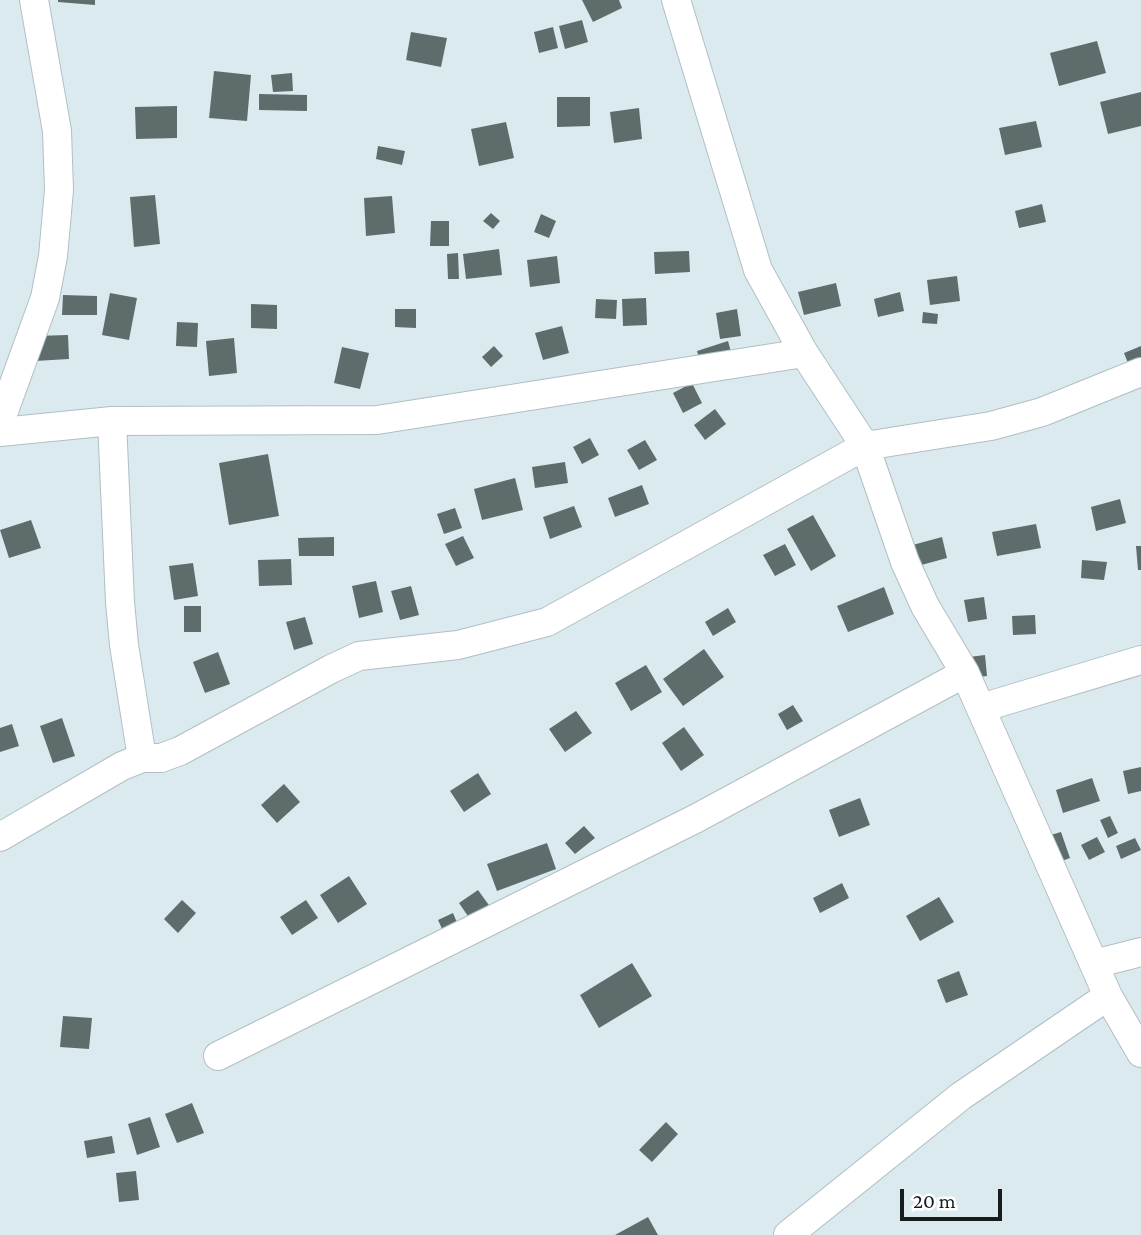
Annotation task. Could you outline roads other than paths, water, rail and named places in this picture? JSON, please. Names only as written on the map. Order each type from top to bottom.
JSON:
[{"type":"street","points":[[0,422],[45,298],[53,256],[59,190],[57,131],[34,0]]},
{"type":"street","points":[[676,0],[758,270],[804,353],[864,446],[905,562],[925,606],[965,673],[1108,996],[1141,1053]]},
{"type":"street","points":[[0,432],[112,421],[377,420],[804,353]]},
{"type":"street","points":[[0,837],[122,766],[142,758],[161,758],[180,751],[359,656],[458,645],[547,622],[864,446],[991,426],[1042,412],[1141,372]]},
{"type":"street","points":[[112,421],[120,602],[142,758]]},
{"type":"street","points":[[981,708],[1141,660]]},
{"type":"street","points":[[218,1056],[695,819],[965,673]]},
{"type":"street","points":[[1094,964],[1141,952]]},
{"type":"street","points":[[788,1235],[961,1096],[1108,996]]}]
